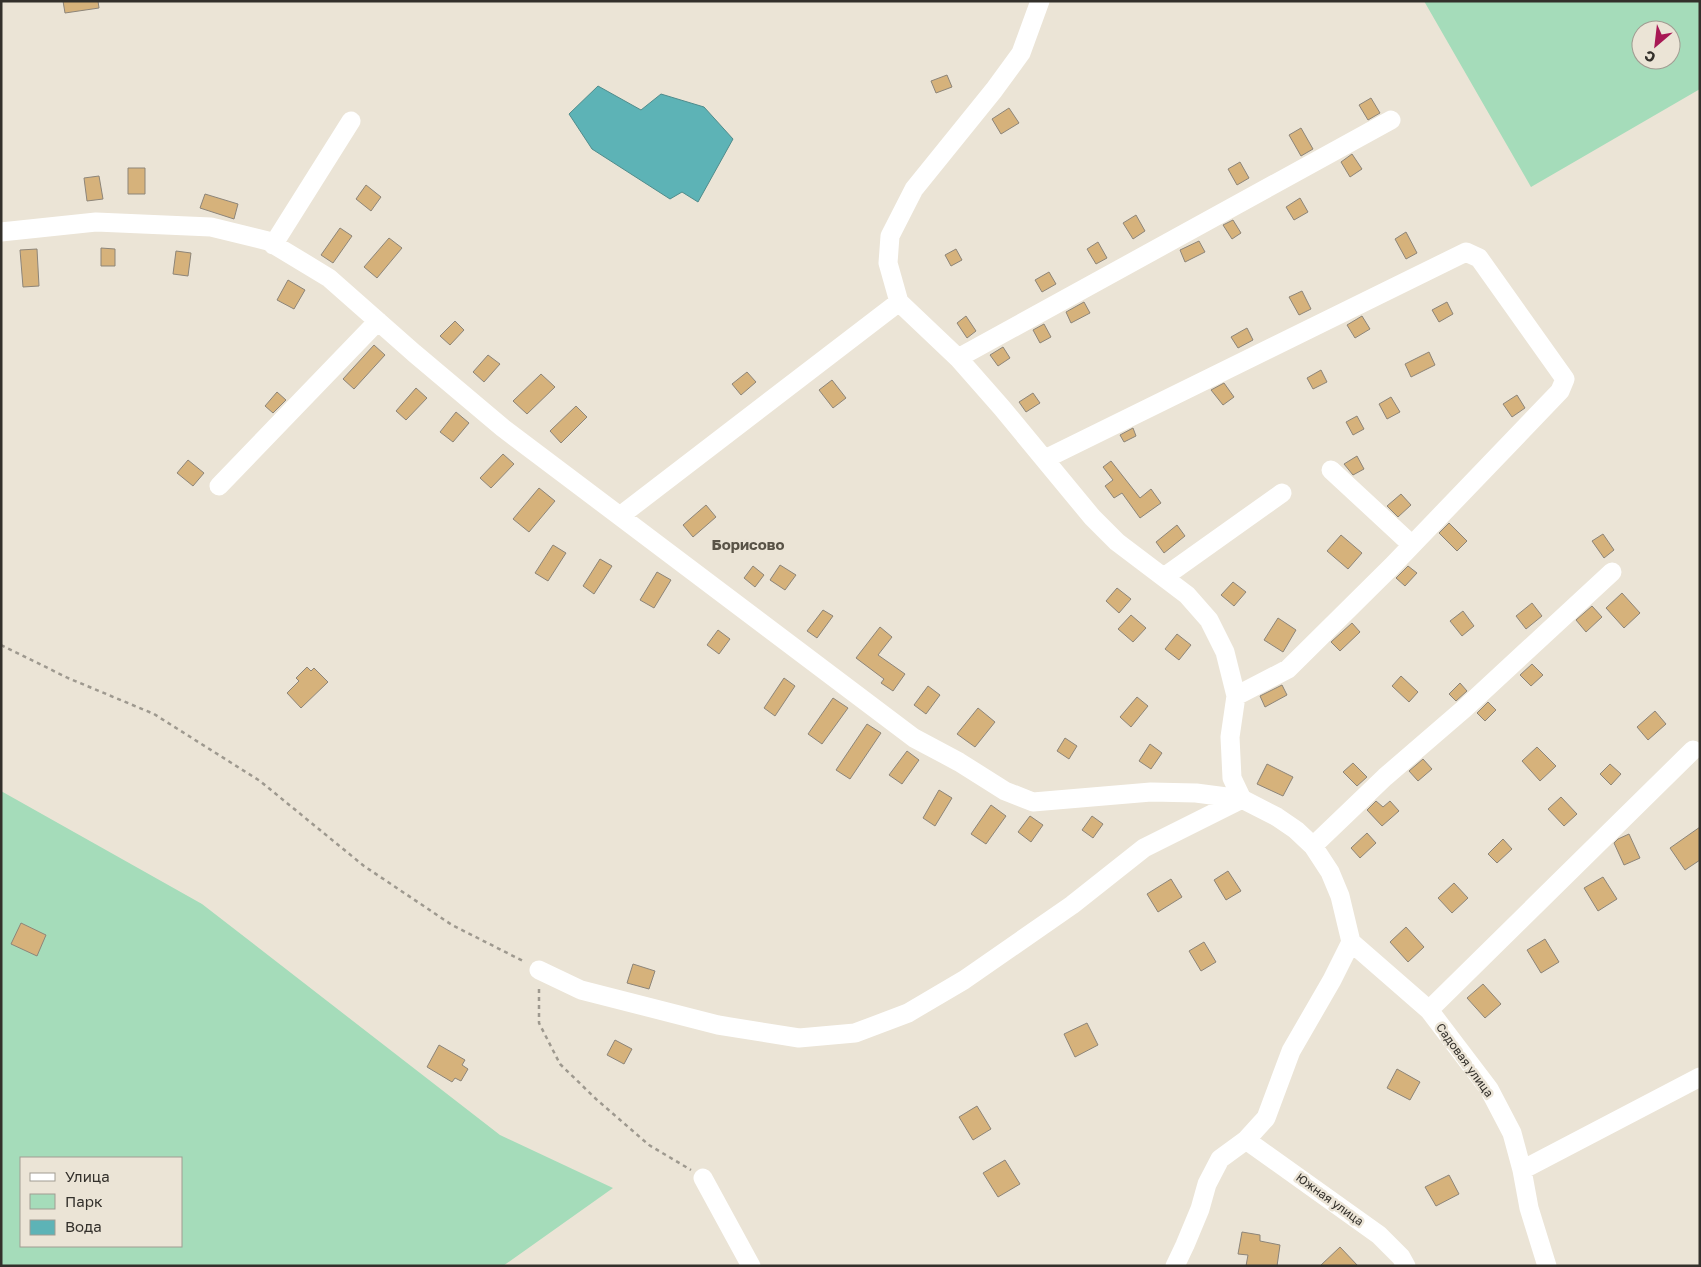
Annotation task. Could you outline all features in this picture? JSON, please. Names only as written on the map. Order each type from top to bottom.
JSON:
[{"type":"street","points":[[1040,1],[1021,53],[994,90],[914,189],[890,236],[888,263],[899,302],[958,358],[1092,517],[1117,542],[1187,596],[1209,620],[1225,652],[1236,696],[1230,737],[1232,778],[1242,799]]},
{"type":"street","points":[[958,358],[1391,120]]},
{"type":"street","points":[[273,244],[351,122]]},
{"type":"street","points":[[1,232],[96,222],[211,227],[268,241],[329,278],[503,428],[914,738],[959,762],[1005,791],[1033,802],[1151,792],[1196,793],[1242,799],[1296,830],[1313,846],[1330,872],[1340,896],[1351,942],[1291,1051],[1266,1118],[1246,1140],[1220,1159],[1207,1184],[1200,1209],[1174,1266]]},
{"type":"street","points":[[1044,459],[1466,252],[1479,258],[1565,378],[1560,391],[1412,545],[1288,668],[1236,696]]},
{"type":"street","points":[[620,516],[899,302]]},
{"type":"street","points":[[219,486],[378,321]]},
{"type":"street","points":[[1331,470],[1412,545]]},
{"type":"street","points":[[1164,577],[1282,493]]},
{"type":"street","points":[[1313,846],[1385,777],[1465,708],[1612,572]]},
{"type":"street","points":[[1429,1010],[1693,750]]},
{"type":"street","points":[[540,970],[582,990],[718,1025],[799,1038],[855,1033],[908,1013],[964,980],[1072,905],[1144,848],[1242,799]]},
{"type":"street","name":"Садовая улица","points":[[1351,942],[1429,1010],[1489,1089],[1512,1133],[1522,1170],[1528,1208],[1547,1266]]},
{"type":"street","points":[[1522,1170],[1700,1077]]},
{"type":"street","name":"Южная улица","points":[[1246,1140],[1379,1235],[1402,1257],[1406,1266]]},
{"type":"street","points":[[703,1178],[751,1266]]},
{"type":"path","points":[[1,645],[68,678],[154,714],[260,780],[364,866],[452,925],[540,970],[539,1023],[560,1064],[596,1100],[649,1145],[703,1178]]},
{"type":"green space","points":[[1424,1],[1700,1],[1700,89],[1531,187]]},
{"type":"green space","points":[[1,791],[202,904],[500,1135],[613,1188],[503,1266],[1,1266]]},
{"type":"water","points":[[598,86],[641,110],[661,94],[704,107],[733,139],[698,202],[682,192],[670,199],[592,149],[569,114]]},
{"type":"building","points":[[63,1],[98,1],[99,8],[65,13]]},
{"type":"building","points":[[947,75],[952,87],[936,93],[931,81]]},
{"type":"building","points":[[1371,98],[1380,113],[1368,120],[1359,105]]},
{"type":"building","points":[[1009,108],[1019,123],[1001,134],[992,119]]},
{"type":"building","points":[[1301,128],[1313,149],[1301,156],[1289,135]]},
{"type":"building","points":[[1352,154],[1362,169],[1350,177],[1341,162]]},
{"type":"building","points":[[1240,162],[1249,178],[1237,185],[1228,169]]},
{"type":"building","points":[[128,168],[145,168],[145,194],[128,194]]},
{"type":"building","points":[[99,176],[103,199],[87,201],[84,178]]},
{"type":"building","points":[[366,185],[381,197],[371,211],[356,199]]},
{"type":"building","points":[[205,194],[238,204],[234,219],[200,208]]},
{"type":"building","points":[[1300,198],[1308,212],[1294,220],[1286,207]]},
{"type":"building","points":[[1136,215],[1145,231],[1133,239],[1123,223]]},
{"type":"building","points":[[1233,220],[1241,233],[1232,239],[1223,225]]},
{"type":"building","points":[[340,228],[352,236],[333,263],[321,255]]},
{"type":"building","points":[[1406,232],[1417,253],[1406,259],[1395,239]]},
{"type":"building","points":[[389,238],[402,248],[377,278],[364,267]]},
{"type":"building","points":[[1199,241],[1205,252],[1185,262],[1180,250]]},
{"type":"building","points":[[1098,242],[1107,258],[1096,264],[1087,249]]},
{"type":"building","points":[[101,248],[115,249],[115,266],[101,266]]},
{"type":"building","points":[[37,249],[39,286],[23,287],[20,250]]},
{"type":"building","points":[[956,249],[962,260],[951,266],[945,255]]},
{"type":"building","points":[[176,251],[191,253],[188,276],[173,274]]},
{"type":"building","points":[[1049,272],[1056,284],[1042,292],[1035,280]]},
{"type":"building","points":[[288,280],[305,290],[294,309],[277,300]]},
{"type":"building","points":[[1302,291],[1311,309],[1299,315],[1289,297]]},
{"type":"building","points":[[1084,302],[1090,313],[1071,323],[1066,312]]},
{"type":"building","points":[[1447,302],[1453,314],[1439,322],[1432,310]]},
{"type":"building","points":[[966,316],[976,331],[967,338],[957,323]]},
{"type":"building","points":[[1362,316],[1370,329],[1355,338],[1347,325]]},
{"type":"building","points":[[455,321],[464,330],[450,345],[440,336]]},
{"type":"building","points":[[1044,324],[1051,337],[1040,343],[1033,330]]},
{"type":"building","points":[[1247,328],[1253,340],[1238,348],[1231,337]]},
{"type":"building","points":[[374,345],[385,355],[354,389],[343,379]]},
{"type":"building","points":[[1003,347],[1010,358],[998,366],[990,355]]},
{"type":"building","points":[[1429,352],[1435,365],[1411,377],[1405,364]]},
{"type":"building","points":[[488,355],[500,364],[484,382],[473,372]]},
{"type":"building","points":[[1321,370],[1327,382],[1313,389],[1307,378]]},
{"type":"building","points":[[747,372],[756,382],[741,395],[732,384]]},
{"type":"building","points":[[541,374],[555,387],[527,414],[513,401]]},
{"type":"building","points":[[832,380],[846,398],[833,408],[819,390]]},
{"type":"building","points":[[1224,383],[1234,397],[1223,405],[1211,390]]},
{"type":"building","points":[[416,388],[427,398],[406,420],[396,411]]},
{"type":"building","points":[[277,392],[286,400],[273,413],[265,406]]},
{"type":"building","points":[[1033,393],[1040,403],[1026,412],[1019,402]]},
{"type":"building","points":[[1517,395],[1525,408],[1512,417],[1503,404]]},
{"type":"building","points":[[1391,397],[1400,412],[1387,419],[1379,404]]},
{"type":"building","points":[[576,406],[587,417],[561,443],[550,431]]},
{"type":"building","points":[[456,412],[469,423],[453,442],[440,432]]},
{"type":"building","points":[[1357,416],[1364,429],[1353,435],[1346,422]]},
{"type":"building","points":[[1133,428],[1136,436],[1124,442],[1120,435]]},
{"type":"building","points":[[503,454],[514,464],[491,488],[480,478]]},
{"type":"building","points":[[1357,456],[1364,469],[1353,475],[1344,464]]},
{"type":"building","points":[[188,460],[204,473],[193,486],[177,473]]},
{"type":"building","points":[[1111,461],[1140,498],[1151,489],[1161,503],[1140,518],[1122,493],[1114,498],[1105,486],[1113,480],[1103,467]]},
{"type":"building","points":[[539,488],[555,501],[529,532],[513,519]]},
{"type":"building","points":[[1401,494],[1411,505],[1398,517],[1387,506]]},
{"type":"building","points":[[706,505],[716,517],[693,537],[683,525]]},
{"type":"building","points":[[1449,523],[1467,541],[1457,551],[1439,533]]},
{"type":"building","points":[[1177,525],[1185,536],[1164,553],[1156,542]]},
{"type":"building","points":[[1603,534],[1614,550],[1604,558],[1592,541]]},
{"type":"building","points":[[1341,535],[1362,553],[1348,569],[1327,551]]},
{"type":"building","points":[[553,545],[566,553],[548,581],[535,573]]},
{"type":"building","points":[[600,559],[612,566],[594,594],[583,586]]},
{"type":"building","points":[[780,565],[796,575],[785,590],[770,580]]},
{"type":"building","points":[[753,566],[764,575],[755,587],[744,578]]},
{"type":"building","points":[[1408,566],[1417,573],[1405,586],[1396,578]]},
{"type":"building","points":[[657,572],[671,580],[654,608],[640,600]]},
{"type":"building","points":[[1233,582],[1246,592],[1234,606],[1221,595]]},
{"type":"building","points":[[1117,588],[1131,599],[1119,613],[1106,601]]},
{"type":"building","points":[[1622,593],[1640,613],[1624,628],[1606,608]]},
{"type":"building","points":[[1532,603],[1542,616],[1526,629],[1516,616]]},
{"type":"building","points":[[1592,606],[1602,617],[1586,632],[1576,620]]},
{"type":"building","points":[[823,610],[833,616],[817,638],[807,631]]},
{"type":"building","points":[[1463,611],[1474,626],[1462,636],[1450,621]]},
{"type":"building","points":[[1131,615],[1146,628],[1133,642],[1118,629]]},
{"type":"building","points":[[1278,618],[1296,630],[1283,652],[1264,640]]},
{"type":"building","points":[[1352,623],[1360,632],[1340,651],[1331,642]]},
{"type":"building","points":[[880,627],[892,637],[878,655],[905,674],[893,691],[881,683],[884,679],[856,658]]},
{"type":"building","points":[[718,630],[730,639],[719,654],[707,645]]},
{"type":"building","points":[[1177,634],[1191,645],[1179,660],[1165,649]]},
{"type":"building","points":[[1532,664],[1543,675],[1531,686],[1520,675]]},
{"type":"building","points":[[307,667],[311,671],[314,668],[328,682],[301,708],[287,693],[299,681],[296,678]]},
{"type":"building","points":[[1401,676],[1418,692],[1409,702],[1392,686]]},
{"type":"building","points":[[784,678],[795,686],[775,716],[764,708]]},
{"type":"building","points":[[1460,683],[1467,691],[1456,701],[1449,694]]},
{"type":"building","points":[[1282,685],[1287,695],[1265,707],[1260,696]]},
{"type":"building","points":[[928,686],[940,695],[926,714],[914,705]]},
{"type":"building","points":[[1137,697],[1148,706],[1131,727],[1120,717]]},
{"type":"building","points":[[833,698],[848,708],[822,744],[808,734]]},
{"type":"building","points":[[1488,702],[1496,710],[1485,721],[1477,713]]},
{"type":"building","points":[[978,708],[995,722],[975,747],[957,734]]},
{"type":"building","points":[[1655,711],[1666,724],[1648,740],[1637,727]]},
{"type":"building","points":[[867,724],[881,733],[850,779],[836,770]]},
{"type":"building","points":[[1065,738],[1077,746],[1069,759],[1057,751]]},
{"type":"building","points":[[1150,744],[1162,753],[1151,769],[1139,761]]},
{"type":"building","points":[[1537,747],[1556,766],[1540,781],[1522,761]]},
{"type":"building","points":[[907,751],[919,760],[902,784],[889,775]]},
{"type":"building","points":[[1423,759],[1432,769],[1418,781],[1409,771]]},
{"type":"building","points":[[1353,763],[1367,777],[1357,786],[1343,772]]},
{"type":"building","points":[[1267,764],[1293,777],[1283,796],[1257,784]]},
{"type":"building","points":[[1610,764],[1621,774],[1611,785],[1600,774]]},
{"type":"building","points":[[939,790],[952,798],[935,826],[923,818]]},
{"type":"building","points":[[1561,797],[1577,814],[1564,826],[1548,809]]},
{"type":"building","points":[[1376,801],[1383,807],[1390,801],[1399,811],[1382,826],[1367,810]]},
{"type":"building","points":[[991,805],[1006,816],[986,844],[971,834]]},
{"type":"building","points":[[1030,816],[1043,825],[1031,842],[1018,832]]},
{"type":"building","points":[[1092,816],[1103,824],[1093,838],[1082,830]]},
{"type":"building","points":[[1700,827],[1700,860],[1685,870],[1670,848]]},
{"type":"building","points":[[1367,833],[1376,843],[1360,858],[1351,848]]},
{"type":"building","points":[[1629,834],[1640,858],[1624,865],[1614,843]]},
{"type":"building","points":[[1503,839],[1512,849],[1497,863],[1488,854]]},
{"type":"building","points":[[1228,871],[1241,891],[1226,900],[1214,880]]},
{"type":"building","points":[[1603,877],[1617,899],[1598,911],[1584,888]]},
{"type":"building","points":[[1171,879],[1182,897],[1158,912],[1147,894]]},
{"type":"building","points":[[1454,883],[1468,898],[1452,913],[1438,898]]},
{"type":"building","points":[[21,923],[46,935],[37,956],[11,944]]},
{"type":"building","points":[[1406,927],[1424,947],[1408,962],[1390,942]]},
{"type":"building","points":[[1545,939],[1559,962],[1541,973],[1527,950]]},
{"type":"building","points":[[1204,942],[1216,962],[1201,971],[1189,951]]},
{"type":"building","points":[[633,964],[655,971],[649,989],[627,983]]},
{"type":"building","points":[[1483,984],[1501,1004],[1485,1018],[1467,998]]},
{"type":"building","points":[[1087,1023],[1098,1045],[1075,1057],[1064,1034]]},
{"type":"building","points":[[615,1040],[632,1049],[624,1064],[607,1055]]},
{"type":"building","points":[[439,1045],[465,1060],[462,1065],[468,1069],[461,1081],[455,1078],[452,1082],[427,1067]]},
{"type":"building","points":[[1397,1069],[1420,1082],[1410,1100],[1387,1088]]},
{"type":"building","points":[[977,1106],[991,1129],[973,1140],[959,1117]]},
{"type":"building","points":[[1005,1160],[1020,1184],[998,1197],[983,1173]]},
{"type":"building","points":[[1449,1175],[1459,1194],[1436,1206],[1425,1187]]},
{"type":"building","points":[[1242,1232],[1260,1235],[1260,1241],[1280,1245],[1277,1266],[1246,1266],[1248,1255],[1238,1254]]},
{"type":"building","points":[[1340,1247],[1358,1266],[1320,1266]]},
{"type":"district","name":"Борисово","points":[[748,544]]}]
